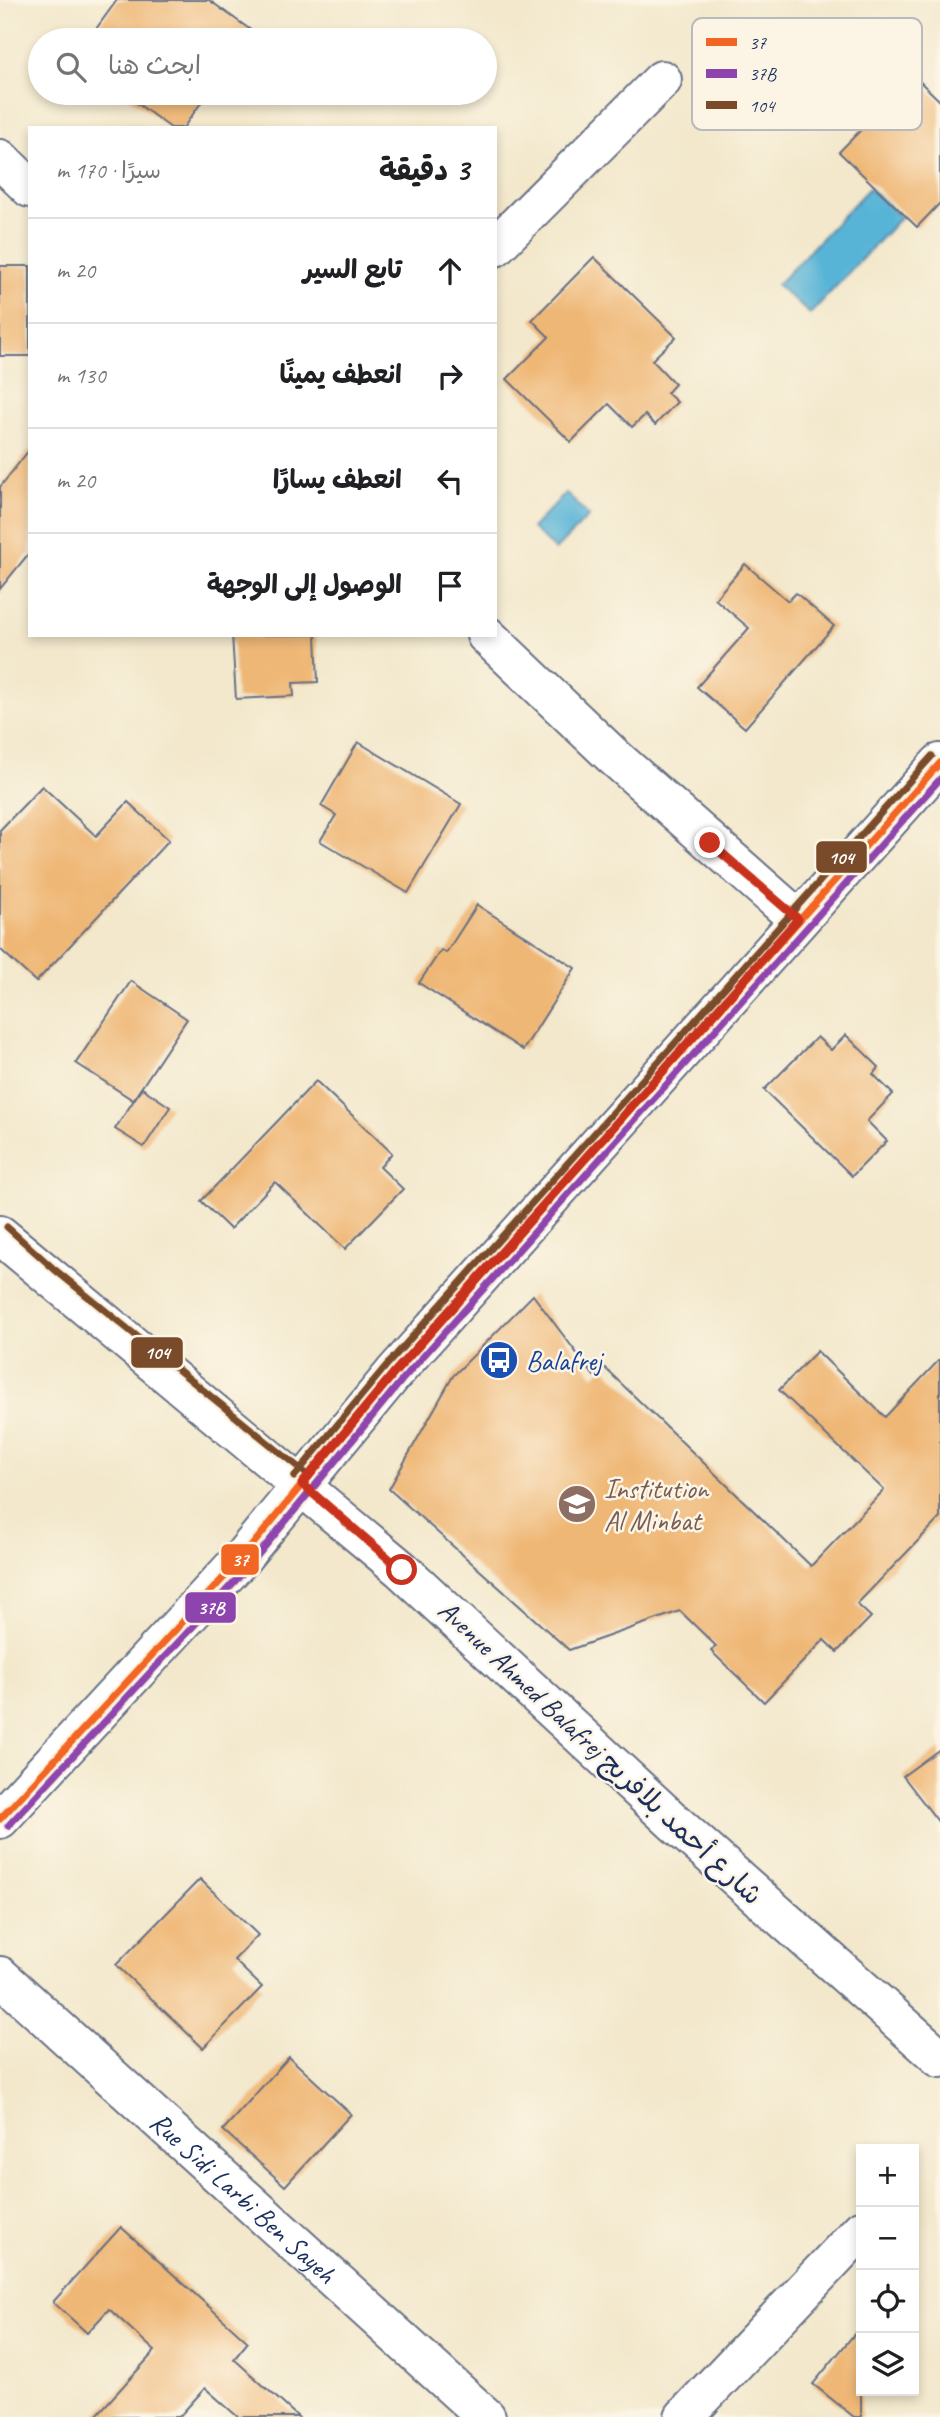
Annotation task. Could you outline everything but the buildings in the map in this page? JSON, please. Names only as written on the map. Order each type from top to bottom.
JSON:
[{"type":"main road","points":[[497,245],[662,80]]},
{"type":"main road","points":[[0,159],[28,186]]},
{"type":"main road","points":[[488,637],[613,756],[798,919]]},
{"type":"main road","points":[[0,1819],[240,1560],[394,1373],[940,762]]},
{"type":"main road","name":"Avenue Ahmed Balafrej شارع أحمد بلافريج","points":[[0,1235],[402,1570],[676,1824],[940,2058]]},
{"type":"main road","name":"Rue Sidi Larbi Ben Sayeh","points":[[0,1976],[486,2417]]},
{"type":"main road","points":[[684,2417],[856,2235]]},
{"type":"water","points":[[869,188],[901,217],[810,314],[777,285]]},
{"type":"water","points":[[566,493],[589,516],[555,550],[532,528]]},
{"type":"transit line","name":"104","points":[[294,1477],[386,1366],[932,756]]},
{"type":"transit line","name":"37","points":[[0,1819],[240,1560],[394,1373],[940,763]]},
{"type":"transit line","name":"37B","points":[[8,1826],[248,1567],[402,1380],[940,779]]},
{"type":"transit line","name":"104","points":[[7,1227],[54,1269],[309,1476]]},
{"type":"place","name":"Balafrej","points":[[499,1360]]},
{"type":"place","name":"Institution Al Minbat","points":[[577,1504]]},
{"type":"route","points":[[402,1570],[302,1484],[394,1373],[798,919],[710,843]]}]
